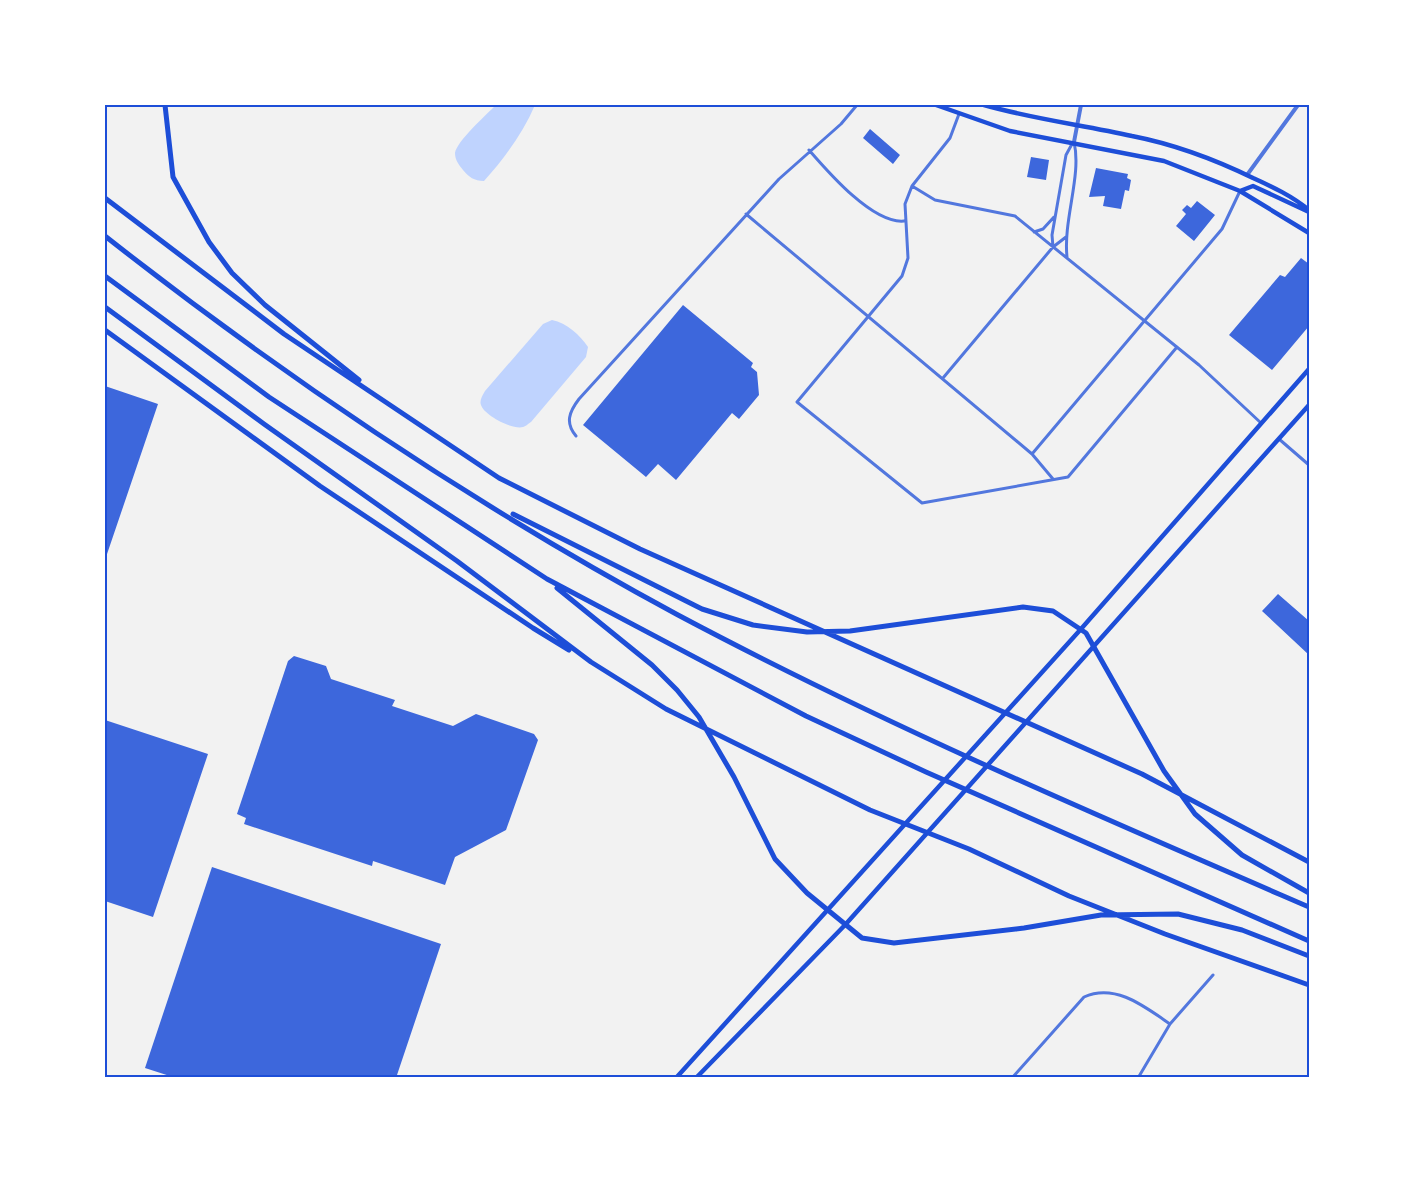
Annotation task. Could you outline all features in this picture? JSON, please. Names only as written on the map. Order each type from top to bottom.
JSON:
[{"type":"highway","points":[[165,105],[173,177],[204,233],[226,266],[265,304],[386,401]]},
{"type":"highway","points":[[105,198],[284,334],[500,478],[640,549],[1142,774],[1225,815],[1309,862]]},
{"type":"highway","points":[[105,236],[273,362],[563,550],[676,614],[787,672],[948,748],[1309,907]]},
{"type":"highway","points":[[105,276],[269,397],[547,579],[717,671],[926,772],[1309,941]]},
{"type":"highway","points":[[105,307],[457,561],[591,662]]},
{"type":"highway","points":[[105,330],[320,486],[533,628],[666,709],[870,810],[969,849],[1069,896],[1165,934],[1309,985]]},
{"type":"highway","points":[[487,502],[702,609],[753,625],[807,632],[850,631],[1023,607],[1053,611],[1081,630],[1094,644],[1164,771],[1195,814],[1242,855],[1309,893]]},
{"type":"highway","points":[[547,579],[652,665],[677,690],[711,737],[775,859],[786,873],[862,938],[894,943],[1024,928],[1101,915],[1178,914],[1242,930],[1309,956]]},
{"type":"main road","points":[[936,105],[1010,131],[1164,161],[1240,191],[1309,233]]},
{"type":"main road","points":[[984,105],[1014,114],[1136,136],[1247,175],[1282,192],[1309,211]]},
{"type":"main road","points":[[1240,191],[1253,186],[1309,211]]},
{"type":"main road","points":[[676,1078],[1081,630],[1309,369]]},
{"type":"main road","points":[[696,1078],[845,925],[1309,405]]},
{"type":"street","points":[[576,436],[570,428],[569,418],[575,404],[746,214],[857,105]]},
{"type":"street","points":[[1067,259],[1066,237],[1078,157],[1074,142],[1081,105]]},
{"type":"street","points":[[1247,175],[1298,105]]},
{"type":"street","points":[[960,114],[950,138],[912,186],[905,204],[904,221],[909,239],[905,267],[896,285],[797,402],[921,503],[1068,477],[1177,347]]},
{"type":"street","points":[[1053,247],[1066,155],[1074,142]]},
{"type":"street","points":[[809,150],[827,171],[879,216],[896,222],[904,221]]},
{"type":"street","points":[[912,186],[935,200],[1015,216],[1177,347],[1262,423]]},
{"type":"street","points":[[1032,454],[1222,229],[1240,191]]},
{"type":"street","points":[[746,214],[1032,454],[1053,479]]},
{"type":"street","points":[[1034,232],[1049,225],[1056,214]]},
{"type":"street","points":[[943,379],[1053,247],[1066,237]]},
{"type":"street","points":[[1279,439],[1309,465]]},
{"type":"street","points":[[1138,1078],[1170,1024],[1213,975]]},
{"type":"street","points":[[1012,1078],[1084,997],[1098,990],[1114,993],[1170,1024]]},
{"type":"water","points":[[496,105],[535,105],[525,126],[506,155],[484,181],[477,180],[463,170],[456,160],[455,153],[466,135]]},
{"type":"water","points":[[552,320],[573,330],[581,338],[588,347],[586,357],[531,422],[524,427],[518,427],[499,421],[483,409],[482,396],[543,324]]},
{"type":"building","points":[[870,129],[900,155],[893,164],[863,138]]},
{"type":"building","points":[[1031,157],[1049,160],[1046,180],[1027,177]]},
{"type":"building","points":[[1096,168],[1128,174],[1127,178],[1131,180],[1129,191],[1125,190],[1121,209],[1103,206],[1105,196],[1089,197]]},
{"type":"building","points":[[1197,201],[1215,215],[1194,241],[1176,226],[1186,214],[1182,210],[1187,205],[1191,208]]},
{"type":"building","points":[[1301,258],[1309,264],[1309,326],[1272,370],[1229,335],[1280,275],[1285,277]]},
{"type":"building","points":[[683,305],[753,363],[751,367],[757,372],[759,395],[739,419],[732,413],[676,480],[658,464],[646,477],[583,425]]},
{"type":"building","points":[[105,386],[158,404],[105,560]]},
{"type":"building","points":[[1278,594],[1309,621],[1309,655],[1262,611]]},
{"type":"building","points":[[294,656],[326,666],[331,679],[395,700],[392,706],[453,726],[476,714],[534,734],[538,740],[506,830],[455,857],[445,885],[373,861],[372,866],[244,824],[246,818],[237,814],[288,661]]},
{"type":"building","points":[[105,720],[208,754],[153,917],[105,901]]},
{"type":"building","points":[[212,867],[441,944],[396,1078],[176,1078],[145,1068]]}]
